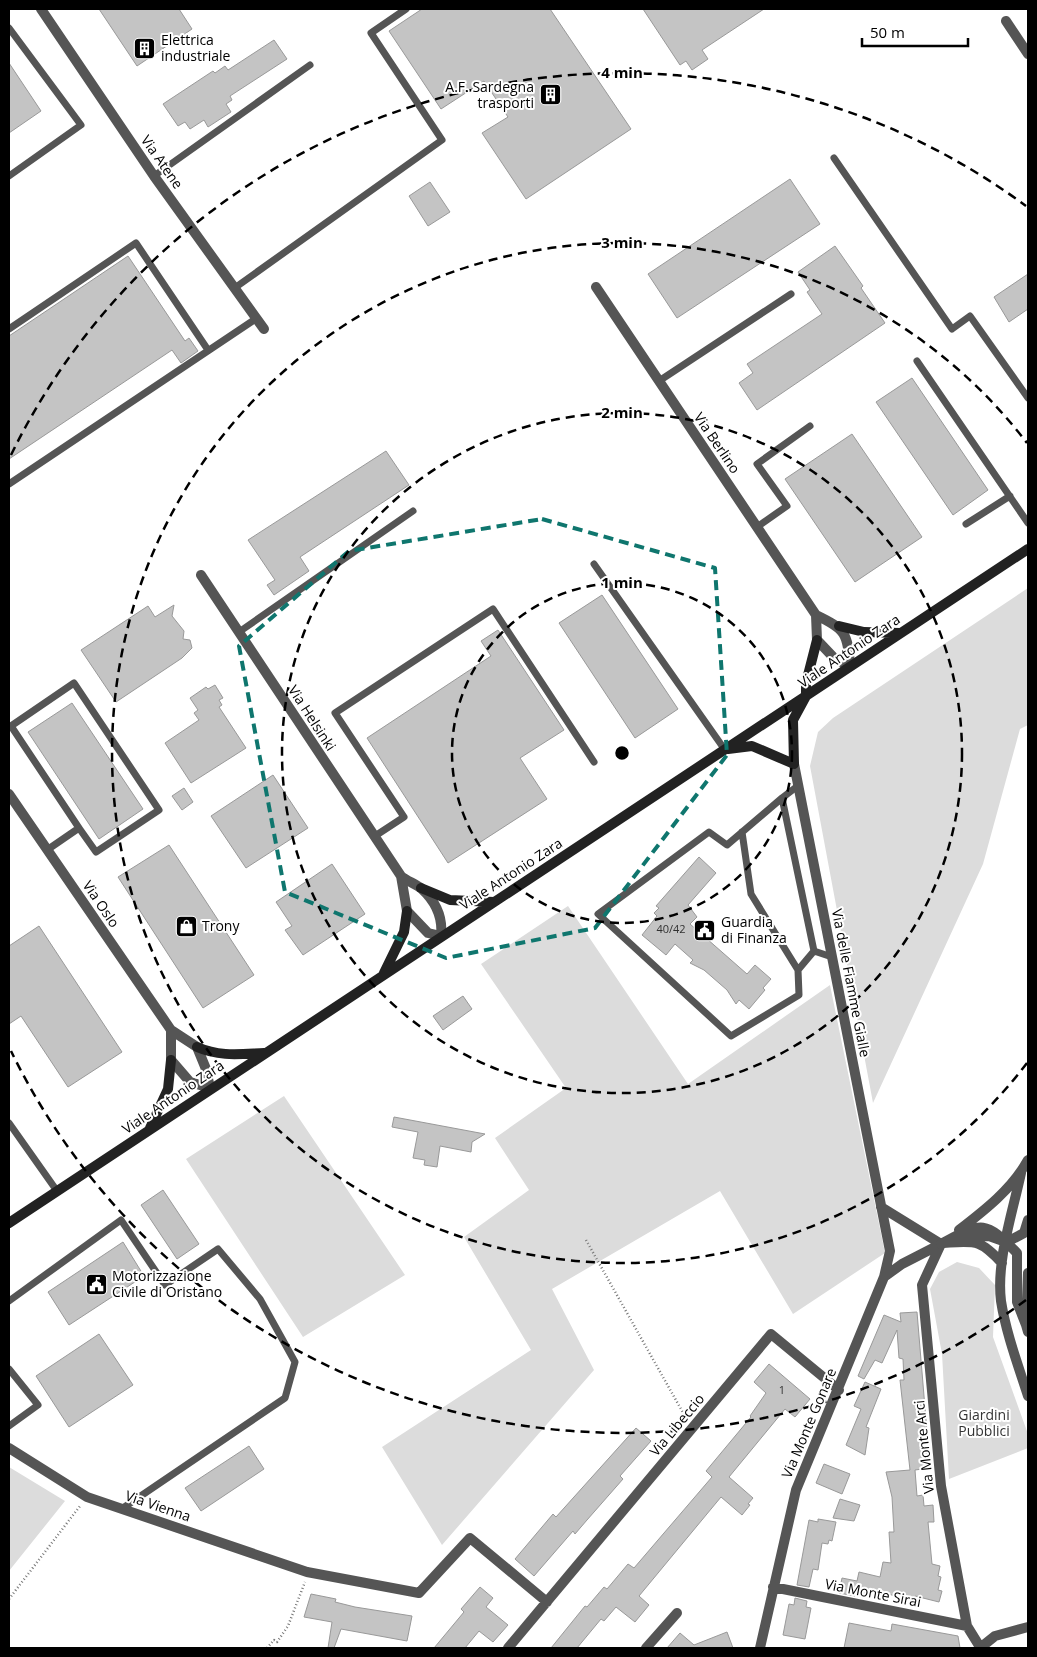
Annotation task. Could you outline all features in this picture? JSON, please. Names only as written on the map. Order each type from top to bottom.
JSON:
[{"type":"main road","name":"Viale Antonio Zara","points":[[9,1223],[210,1088],[1028,549]]},
{"type":"main road","points":[[839,626],[864,632],[900,633]]},
{"type":"main road","points":[[725,750],[752,746],[794,764],[793,720],[806,696],[806,682],[817,640]]},
{"type":"main road","points":[[421,888],[450,900],[494,902]]},
{"type":"main road","points":[[384,974],[404,932],[407,911]]},
{"type":"main road","points":[[197,1047],[211,1053],[228,1055],[265,1053]]},
{"type":"main road","points":[[150,1129],[168,1089],[171,1060]]},
{"type":"street","name":"Via Atene","points":[[41,9],[154,176],[236,287],[264,329]]},
{"type":"street","points":[[1006,21],[1028,54]]},
{"type":"street","name":"Via Berlino","points":[[596,287],[816,615]]},
{"type":"street","name":"Via Helsinki","points":[[201,575],[401,876],[407,911]]},
{"type":"street","points":[[816,615],[839,626],[849,646],[850,666],[835,659],[817,640],[816,615]]},
{"type":"street","name":"Via delle Fiamme Gialle","points":[[794,764],[890,1251],[884,1277]]},
{"type":"street","name":"Via Oslo","points":[[9,794],[170,1030],[197,1047]]},
{"type":"street","name":"Via Helsinki","points":[[401,876],[421,888],[437,908],[442,922],[441,936]]},
{"type":"street","points":[[407,911],[428,933],[441,936]]},
{"type":"street","points":[[170,1030],[171,1060],[190,1082],[210,1088],[206,1069],[197,1047]]},
{"type":"street","points":[[941,1244],[991,1206],[1021,1173],[1028,1160]]},
{"type":"street","points":[[1021,1173],[1002,1263],[1001,1299],[1007,1330],[1028,1396]]},
{"type":"street","points":[[882,1207],[941,1244],[974,1242],[987,1246],[1002,1263]]},
{"type":"street","points":[[1007,1242],[1024,1233],[1028,1220]]},
{"type":"street","points":[[884,1277],[902,1264],[969,1229],[988,1227],[1007,1242],[1017,1253],[1017,1302],[1027,1328]]},
{"type":"street","name":"Via Monte Arci","points":[[941,1244],[922,1285],[941,1486],[967,1626],[980,1648]]},
{"type":"street","points":[[1027,1328],[1028,1273]]},
{"type":"street","name":"Via Monte Gonare","points":[[760,1648],[796,1490],[839,1390],[884,1277]]},
{"type":"street","name":"Via Libeccio","points":[[508,1648],[771,1334],[839,1390]]},
{"type":"street","name":"Via Vienna","points":[[9,1448],[87,1497],[307,1572]]},
{"type":"street","points":[[307,1572],[419,1593],[470,1538],[547,1602]]},
{"type":"street","name":"Via Monte Sirai","points":[[773,1587],[967,1626]]},
{"type":"street","points":[[646,1648],[677,1613]]},
{"type":"street","points":[[980,1648],[995,1636],[1028,1627]]},
{"type":"lane","points":[[236,287],[442,140],[371,33],[406,9]]},
{"type":"lane","points":[[9,28],[81,125],[9,176]]},
{"type":"lane","points":[[154,176],[310,65]]},
{"type":"lane","points":[[834,158],[952,329],[970,316],[1028,398]]},
{"type":"lane","points":[[9,328],[136,243],[208,350]]},
{"type":"lane","points":[[659,381],[790,294]]},
{"type":"lane","points":[[9,484],[257,318]]},
{"type":"lane","points":[[918,361],[1028,523]]},
{"type":"lane","points":[[757,527],[787,506],[757,464],[810,426]]},
{"type":"lane","points":[[966,524],[1010,496]]},
{"type":"lane","points":[[240,632],[413,511]]},
{"type":"lane","points":[[594,564],[725,750]]},
{"type":"lane","points":[[375,836],[404,817],[335,713],[492,609],[594,762]]},
{"type":"lane","points":[[74,683],[159,810],[96,852],[79,828],[11,726],[74,683]]},
{"type":"lane","points":[[742,832],[751,894],[798,970],[799,995],[731,1036],[598,914],[709,832],[727,845],[742,832],[782,798],[798,785]]},
{"type":"lane","points":[[782,798],[814,951]]},
{"type":"lane","points":[[47,850],[79,828]]},
{"type":"lane","points":[[814,951],[832,957]]},
{"type":"lane","points":[[798,970],[814,951]]},
{"type":"lane","points":[[9,1123],[57,1191]]},
{"type":"lane","points":[[9,1301],[121,1220],[165,1285],[218,1249],[260,1299],[295,1362],[286,1398],[123,1508]]},
{"type":"lane","points":[[9,1369],[38,1405],[9,1426]]},
{"type":"path","points":[[586,1240],[692,1428]]},
{"type":"path","points":[[9,1599],[87,1497]]},
{"type":"path","points":[[267,1648],[274,1640],[277,1642],[288,1626],[307,1572]]},
{"type":"highlighted area","points":[[542,519],[715,568],[727,755],[595,928],[446,958],[285,892],[239,646],[349,551]]},
{"type":"green space","points":[[1028,588],[1028,725],[1020,729],[983,864],[873,1103],[810,766],[818,732],[833,718]]},
{"type":"green space","points":[[568,906],[688,1084],[830,985],[885,1253],[793,1314],[720,1191],[552,1289],[594,1370],[442,1545],[382,1447],[531,1350],[464,1237],[529,1190],[495,1138],[566,1088],[481,964]]},
{"type":"green space","points":[[284,1096],[405,1275],[303,1337],[186,1159]]},
{"type":"green space","name":"Giardini Pubblici","points":[[957,1262],[979,1268],[995,1285],[993,1337],[1028,1434],[1028,1448],[949,1479],[942,1354],[930,1289],[939,1272]]},
{"type":"green space","points":[[9,1467],[65,1501],[9,1571]]},
{"type":"building","name":"Elettrica industriale","points":[[99,9],[179,9],[192,29],[137,66]]},
{"type":"building","name":"A.F. Sardegna trasporti","points":[[422,9],[550,9],[631,129],[526,199],[482,133],[508,117],[484,81],[441,109],[389,31]]},
{"type":"building","points":[[643,9],[764,9],[702,50],[708,59],[692,70],[686,61],[680,65]]},
{"type":"building","points":[[274,40],[287,59],[230,96],[232,100],[226,104],[231,112],[208,127],[204,120],[190,129],[185,122],[178,126],[163,104],[213,71],[215,73],[225,66],[228,70]]},
{"type":"building","points":[[9,63],[41,111],[9,133]]},
{"type":"building","points":[[790,179],[820,224],[677,318],[648,274]]},
{"type":"building","points":[[430,182],[450,212],[428,226],[409,196]]},
{"type":"building","points":[[835,246],[863,286],[861,288],[885,323],[757,410],[739,383],[753,373],[747,364],[822,314],[807,292],[810,290],[798,272]]},
{"type":"building","points":[[128,256],[185,341],[189,338],[198,351],[181,363],[172,350],[9,459],[9,336]]},
{"type":"building","points":[[1028,274],[1028,309],[1009,322],[994,297]]},
{"type":"building","points":[[912,378],[988,490],[953,515],[876,402]]},
{"type":"building","points":[[852,434],[922,537],[855,582],[785,479]]},
{"type":"building","points":[[386,451],[409,485],[300,557],[309,571],[274,595],[267,585],[275,580],[248,540]]},
{"type":"building","points":[[602,595],[678,709],[635,738],[559,623]]},
{"type":"building","points":[[174,605],[172,616],[184,631],[183,639],[190,640],[192,648],[182,658],[116,702],[81,650],[148,606],[155,617]]},
{"type":"building","points":[[498,630],[564,730],[520,758],[547,799],[448,863],[367,738],[491,656],[481,641]]},
{"type":"building","points":[[215,685],[223,698],[219,700],[222,705],[219,707],[246,748],[191,783],[165,743],[199,720],[194,713],[198,710],[190,698],[206,687],[208,689]]},
{"type":"building","points":[[72,703],[143,809],[99,839],[28,732]]},
{"type":"building","points":[[273,775],[308,828],[246,868],[211,816]]},
{"type":"building","points":[[184,788],[193,802],[182,810],[172,796]]},
{"type":"building","name":"Trony","points":[[169,845],[254,975],[203,1008],[118,877]]},
{"type":"building","name":"Guardia di Finanza","points":[[699,857],[716,873],[688,905],[697,917],[690,924],[747,974],[755,965],[771,979],[763,988],[765,990],[749,1009],[739,1000],[736,1004],[727,990],[704,970],[690,963],[693,960],[675,944],[666,955],[642,935],[657,916],[654,913],[659,908],[656,906]]},
{"type":"building","points":[[332,864],[365,914],[303,955],[285,930],[292,926],[276,902]]},
{"type":"building","points":[[39,926],[122,1052],[68,1087],[21,1016],[9,1024],[9,946]]},
{"type":"building","points":[[463,996],[472,1009],[443,1030],[433,1016]]},
{"type":"building","points":[[394,1117],[485,1134],[472,1142],[471,1152],[440,1146],[437,1167],[424,1165],[425,1160],[413,1158],[418,1132],[392,1127]]},
{"type":"building","points":[[163,1190],[199,1244],[177,1259],[141,1205]]},
{"type":"building","name":"Motorizzazione Civile di Oristano","points":[[123,1242],[144,1276],[69,1325],[48,1292]]},
{"type":"building","points":[[917,1312],[930,1468],[915,1470],[917,1496],[923,1495],[924,1506],[933,1505],[934,1522],[928,1522],[932,1564],[940,1566],[938,1576],[941,1577],[938,1590],[942,1591],[939,1602],[915,1596],[914,1600],[883,1593],[883,1595],[869,1593],[869,1595],[855,1592],[855,1596],[839,1593],[842,1578],[857,1581],[859,1572],[880,1577],[883,1562],[891,1563],[889,1532],[894,1532],[892,1497],[886,1472],[910,1470],[900,1380],[904,1380],[903,1359],[899,1358],[897,1330],[882,1363],[875,1360],[864,1379],[858,1376],[884,1315],[901,1322],[900,1313]]},
{"type":"building","points":[[99,1334],[133,1385],[69,1427],[36,1376]]},
{"type":"building","points":[[769,1364],[810,1399],[795,1417],[785,1409],[729,1477],[753,1498],[748,1504],[750,1505],[742,1515],[721,1497],[639,1596],[649,1605],[635,1622],[616,1607],[604,1621],[601,1619],[577,1648],[551,1648],[585,1606],[587,1607],[604,1587],[607,1589],[628,1564],[634,1568],[712,1477],[706,1471],[751,1417],[766,1393],[754,1382]]},
{"type":"building","points":[[865,1382],[881,1389],[866,1427],[869,1428],[865,1455],[846,1445],[861,1409],[854,1406]]},
{"type":"building","points":[[636,1428],[651,1441],[620,1476],[623,1479],[575,1534],[573,1531],[534,1576],[515,1559],[553,1514],[556,1517]]},
{"type":"building","points":[[249,1446],[264,1469],[201,1511],[185,1488]]},
{"type":"building","points":[[824,1464],[850,1474],[842,1494],[816,1483]]},
{"type":"building","points":[[840,1499],[860,1505],[854,1521],[833,1518]]},
{"type":"building","points":[[818,1519],[836,1522],[832,1541],[829,1540],[828,1544],[822,1543],[818,1570],[813,1569],[809,1587],[797,1585],[809,1520],[818,1522]]},
{"type":"building","points":[[480,1587],[493,1598],[486,1607],[508,1625],[493,1642],[479,1631],[465,1648],[434,1648],[464,1612],[461,1609]]},
{"type":"building","points":[[311,1594],[336,1599],[335,1602],[355,1607],[412,1616],[407,1641],[341,1629],[334,1648],[328,1648],[332,1622],[304,1617]]},
{"type":"building","points":[[795,1598],[807,1601],[806,1607],[811,1608],[805,1639],[783,1635],[789,1604],[794,1605]]},
{"type":"building","points":[[849,1623],[891,1631],[892,1624],[958,1636],[960,1648],[844,1648]]},
{"type":"building","points":[[727,1632],[733,1648],[667,1648],[680,1633],[694,1645]]},
{"type":"place","name":"Elettrica industriale","points":[[145,48]]},
{"type":"place","name":"A.F. Sardegna trasporti","points":[[550,95]]},
{"type":"place","name":"Trony","points":[[186,926]]},
{"type":"place","name":"Guardia di Finanza","points":[[705,930]]},
{"type":"place","name":"Motorizzazione Civile di Oristano","points":[[96,1284]]}]
